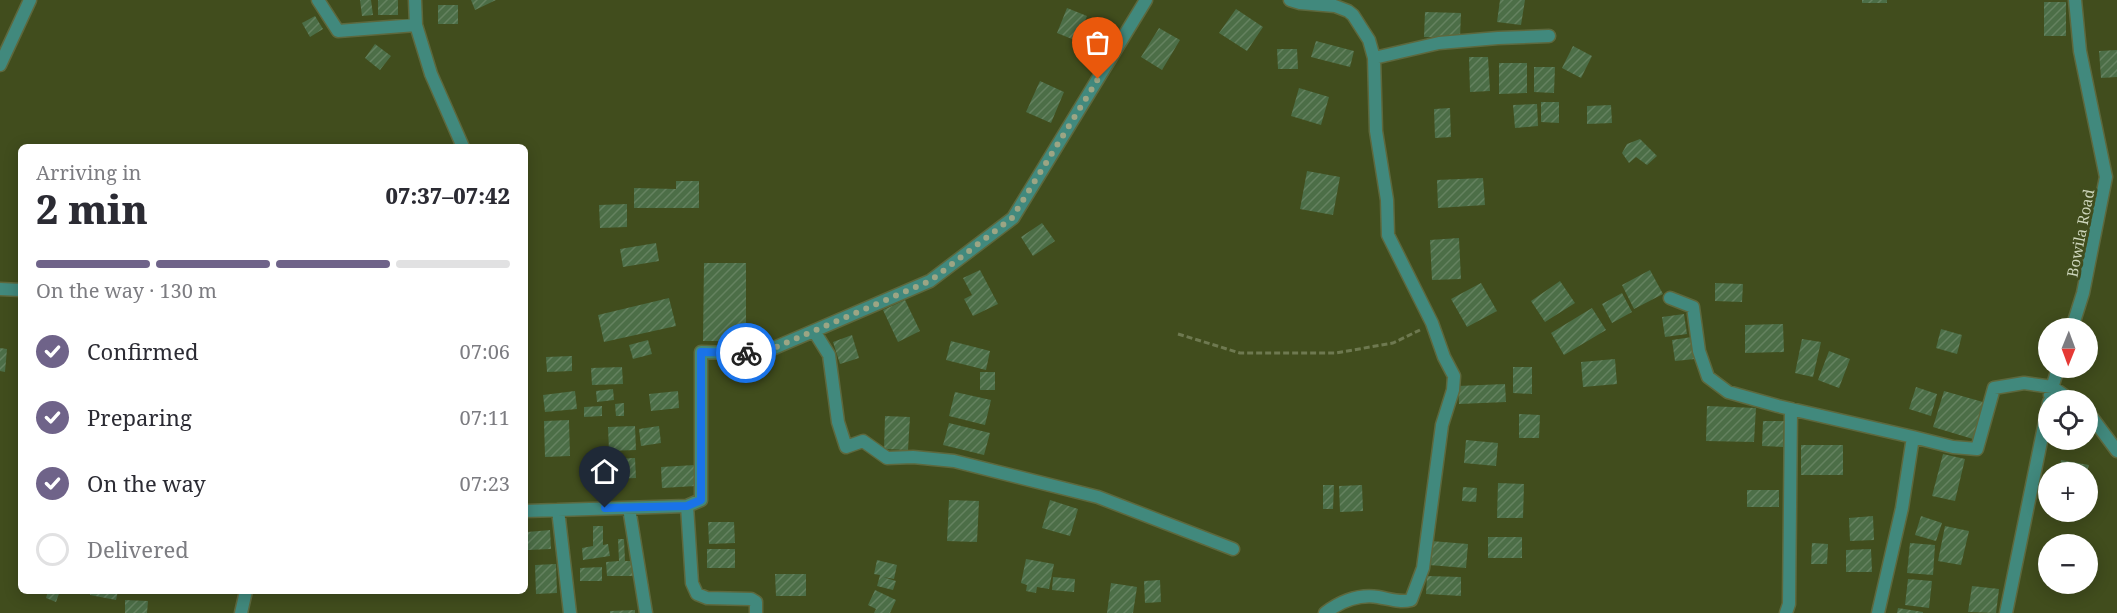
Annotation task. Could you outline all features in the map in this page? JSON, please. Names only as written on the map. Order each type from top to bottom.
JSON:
[{"type":"street","points":[[0,66],[30,0]]},
{"type":"street","points":[[318,0],[338,31],[416,25]]},
{"type":"street","points":[[415,0],[416,25],[431,74],[462,144]]},
{"type":"street","points":[[528,511],[687,506],[701,500],[701,352],[760,354],[814,331],[930,281],[1012,218],[1146,0]]},
{"type":"street","points":[[1290,0],[1335,6],[1348,11],[1369,40],[1374,58],[1376,131],[1387,200],[1388,235],[1432,323],[1444,357],[1454,376],[1453,390],[1442,424],[1423,568],[1411,600],[1404,602],[1376,597],[1353,598],[1340,602],[1325,613]]},
{"type":"street","name":"Bowila Road","points":[[2075,0],[2080,51],[2106,177],[2084,293],[2075,318]]},
{"type":"street","points":[[1374,58],[1439,43],[1549,36]]},
{"type":"street","points":[[0,289],[18,290]]},
{"type":"street","points":[[1670,298],[1693,307],[1699,351],[1708,377],[1728,392],[1791,409],[1953,447],[1977,449],[1994,388],[2024,383],[2052,387],[2056,390]]},
{"type":"street","points":[[814,331],[830,355],[838,422],[846,447],[863,441],[887,458],[913,457],[954,461],[1098,497],[1233,549]]},
{"type":"street","points":[[2051,390],[2055,378]]},
{"type":"street","points":[[1786,613],[1789,604],[1791,409]]},
{"type":"street","points":[[2098,425],[2117,451]]},
{"type":"street","points":[[1878,613],[1902,508],[1913,437]]},
{"type":"street","points":[[2006,613],[2039,450]]},
{"type":"street","points":[[687,506],[692,583],[697,594],[707,598],[752,599],[756,602],[756,613]]},
{"type":"street","points":[[629,508],[646,613]]},
{"type":"street","points":[[558,510],[570,613]]},
{"type":"street","points":[[241,613],[245,594]]},
{"type":"path","points":[[1178,334],[1240,353],[1336,353],[1392,343],[1432,323]]},
{"type":"building","points":[[360,0],[371,0],[373,15],[362,16]]},
{"type":"building","points":[[378,0],[398,0],[398,15],[378,15]]},
{"type":"building","points":[[471,0],[496,0],[475,10]]},
{"type":"building","points":[[1500,0],[1525,0],[1521,25],[1497,22]]},
{"type":"building","points":[[1862,0],[1887,0],[1887,3],[1862,3]]},
{"type":"building","points":[[2044,2],[2066,2],[2066,36],[2044,36]]},
{"type":"building","points":[[438,5],[458,5],[458,24],[438,24]]},
{"type":"building","points":[[1067,8],[1087,16],[1077,41],[1057,33]]},
{"type":"building","points":[[1236,9],[1263,27],[1247,51],[1219,33]]},
{"type":"building","points":[[1425,12],[1461,13],[1460,38],[1424,37]]},
{"type":"building","points":[[315,16],[323,29],[310,37],[302,23]]},
{"type":"building","points":[[1159,28],[1180,40],[1162,70],[1141,57]]},
{"type":"building","points":[[1316,41],[1354,51],[1350,67],[1311,57]]},
{"type":"building","points":[[375,44],[391,56],[380,70],[365,58]]},
{"type":"building","points":[[1573,46],[1592,56],[1581,78],[1562,68]]},
{"type":"building","points":[[1277,49],[1297,49],[1298,69],[1278,69]]},
{"type":"building","points":[[2117,50],[2117,77],[2101,78],[2099,51]]},
{"type":"building","points":[[1469,57],[1488,57],[1490,91],[1470,92]]},
{"type":"building","points":[[1499,63],[1527,63],[1527,93],[1499,94]]},
{"type":"building","points":[[1534,67],[1555,67],[1554,93],[1534,92]]},
{"type":"building","points":[[1040,81],[1064,92],[1051,123],[1026,112]]},
{"type":"building","points":[[1299,88],[1329,97],[1321,125],[1291,116]]},
{"type":"building","points":[[1541,102],[1559,102],[1559,123],[1541,122]]},
{"type":"building","points":[[1537,104],[1538,126],[1515,128],[1513,105]]},
{"type":"building","points":[[1611,105],[1612,123],[1587,124],[1587,106]]},
{"type":"building","points":[[1450,108],[1451,137],[1435,138],[1434,109]]},
{"type":"building","points":[[1640,139],[1657,156],[1647,165],[1636,157],[1629,163],[1622,153],[1627,144]]},
{"type":"building","points":[[1307,171],[1340,177],[1333,215],[1300,209]]},
{"type":"building","points":[[1483,178],[1485,205],[1438,208],[1437,180]]},
{"type":"building","points":[[676,181],[699,181],[699,208],[634,208],[634,188],[676,189]]},
{"type":"building","points":[[627,204],[627,227],[600,228],[599,205]]},
{"type":"building","points":[[1042,223],[1055,241],[1033,256],[1021,237]]},
{"type":"building","points":[[1459,238],[1461,279],[1432,280],[1430,240]]},
{"type":"building","points":[[656,243],[659,261],[623,267],[620,249]]},
{"type":"building","points":[[704,263],[746,263],[746,341],[703,341]]},
{"type":"building","points":[[980,270],[998,304],[973,316],[964,299],[972,295],[963,278]]},
{"type":"building","points":[[1650,270],[1663,294],[1634,309],[1622,285]]},
{"type":"building","points":[[1560,281],[1575,303],[1545,322],[1531,301]]},
{"type":"building","points":[[1481,283],[1497,311],[1467,327],[1451,299]]},
{"type":"building","points":[[1715,283],[1743,284],[1742,302],[1715,301]]},
{"type":"building","points":[[1622,293],[1632,312],[1612,323],[1602,304]]},
{"type":"building","points":[[669,298],[676,326],[604,342],[598,315]]},
{"type":"building","points":[[905,300],[920,331],[898,342],[883,310]]},
{"type":"building","points":[[1592,308],[1606,330],[1564,355],[1551,333]]},
{"type":"building","points":[[1684,314],[1687,334],[1665,337],[1662,317]]},
{"type":"building","points":[[1783,324],[1784,352],[1745,353],[1745,325]]},
{"type":"building","points":[[1941,329],[1962,335],[1957,354],[1936,348]]},
{"type":"building","points":[[852,335],[859,358],[840,364],[833,342]]},
{"type":"building","points":[[1692,337],[1695,359],[1675,361],[1672,340]]},
{"type":"building","points":[[1802,339],[1821,342],[1813,377],[1795,373]]},
{"type":"building","points":[[648,340],[652,354],[633,359],[629,345]]},
{"type":"building","points":[[951,341],[990,351],[986,370],[946,360]]},
{"type":"building","points":[[0,348],[7,349],[5,372],[0,371]]},
{"type":"building","points":[[1829,351],[1850,359],[1839,388],[1818,380]]},
{"type":"building","points":[[572,356],[572,371],[547,372],[546,357]]},
{"type":"building","points":[[1615,359],[1617,384],[1583,387],[1581,362]]},
{"type":"building","points":[[622,367],[623,384],[592,385],[591,368]]},
{"type":"building","points":[[1513,367],[1532,367],[1532,394],[1513,393]]},
{"type":"building","points":[[980,372],[995,372],[995,390],[980,390]]},
{"type":"building","points":[[1505,384],[1506,402],[1459,404],[1458,386]]},
{"type":"building","points":[[1916,387],[1937,394],[1931,416],[1909,409]]},
{"type":"building","points":[[613,389],[614,400],[597,402],[596,391]]},
{"type":"building","points":[[575,391],[577,409],[545,412],[543,395]]},
{"type":"building","points":[[678,391],[679,408],[651,411],[649,394]]},
{"type":"building","points":[[1944,391],[1983,402],[1973,439],[1933,427]]},
{"type":"building","points":[[955,392],[991,400],[985,425],[949,416]]},
{"type":"building","points":[[624,403],[624,416],[616,416],[615,404]]},
{"type":"building","points":[[602,406],[602,416],[584,417],[584,407]]},
{"type":"building","points":[[1707,406],[1756,408],[1754,442],[1706,441]]},
{"type":"building","points":[[1519,414],[1540,415],[1539,438],[1519,438]]},
{"type":"building","points":[[885,416],[910,417],[908,450],[884,449]]},
{"type":"building","points":[[569,420],[570,456],[545,457],[544,421]]},
{"type":"building","points":[[1763,421],[1784,421],[1783,447],[1762,446]]},
{"type":"building","points":[[949,423],[990,433],[984,455],[943,445]]},
{"type":"building","points":[[635,426],[636,450],[609,451],[608,427]]},
{"type":"building","points":[[659,426],[661,443],[641,446],[639,429]]},
{"type":"building","points":[[1466,440],[1498,443],[1496,466],[1464,463]]},
{"type":"building","points":[[1801,445],[1843,445],[1843,475],[1801,475]]},
{"type":"building","points":[[1943,454],[1965,459],[1955,501],[1932,496]]},
{"type":"building","points":[[635,458],[636,478],[612,479],[611,459]]},
{"type":"building","points":[[695,465],[696,486],[662,488],[661,467]]},
{"type":"building","points":[[1498,483],[1524,484],[1523,518],[1497,518]]},
{"type":"building","points":[[1323,485],[1334,485],[1333,509],[1323,509]]},
{"type":"building","points":[[1362,485],[1363,511],[1340,512],[1339,486]]},
{"type":"building","points":[[1463,487],[1477,488],[1476,502],[1462,501]]},
{"type":"building","points":[[1747,490],[1779,490],[1779,507],[1747,507]]},
{"type":"building","points":[[949,500],[979,501],[977,542],[947,541]]},
{"type":"building","points":[[1050,500],[1078,509],[1070,536],[1042,528]]},
{"type":"building","points":[[1873,516],[1874,540],[1850,541],[1849,518]]},
{"type":"building","points":[[1921,516],[1942,523],[1936,541],[1915,535]]},
{"type":"building","points":[[708,522],[734,522],[735,543],[709,544]]},
{"type":"building","points":[[593,526],[603,526],[603,545],[608,544],[610,556],[583,560],[582,548],[593,546]]},
{"type":"building","points":[[1945,526],[1969,531],[1961,565],[1938,561]]},
{"type":"building","points":[[550,530],[551,549],[528,550],[528,532]]},
{"type":"building","points":[[1488,537],[1522,537],[1522,558],[1488,558]]},
{"type":"building","points":[[618,539],[624,539],[625,561],[635,561],[636,576],[607,576],[606,562],[619,561]]},
{"type":"building","points":[[1431,541],[1468,544],[1466,568],[1429,565]]},
{"type":"building","points":[[1812,543],[1828,544],[1827,564],[1811,564]]},
{"type":"building","points":[[1910,543],[1935,545],[1933,575],[1907,573]]},
{"type":"building","points":[[707,549],[735,549],[735,568],[707,568]]},
{"type":"building","points":[[1871,549],[1872,572],[1846,572],[1846,550]]},
{"type":"building","points":[[1026,559],[1054,564],[1049,589],[1037,587],[1036,593],[1026,591],[1027,585],[1021,583]]},
{"type":"building","points":[[877,560],[897,565],[894,579],[883,577],[896,581],[893,590],[877,586],[880,575],[874,574]]},
{"type":"building","points":[[556,564],[557,593],[536,594],[535,565]]},
{"type":"building","points":[[602,567],[602,581],[580,581],[580,568]]},
{"type":"building","points":[[775,574],[806,574],[806,596],[776,596]]},
{"type":"building","points":[[1427,576],[1461,577],[1461,596],[1426,594]]},
{"type":"building","points":[[1053,577],[1075,579],[1074,592],[1052,590]]},
{"type":"building","points":[[1908,579],[1932,581],[1929,608],[1905,605]]},
{"type":"building","points":[[1160,580],[1161,602],[1145,603],[1144,581]]},
{"type":"building","points":[[1111,583],[1137,587],[1133,613],[1107,613]]},
{"type":"building","points":[[1972,586],[1999,589],[1996,613],[1968,612]]},
{"type":"building","points":[[875,590],[896,600],[890,613],[874,613],[876,609],[868,605]]},
{"type":"building","points":[[47,594],[59,594],[56,602],[46,598]]},
{"type":"building","points":[[90,594],[117,594],[116,600]]},
{"type":"building","points":[[125,600],[148,601],[147,613],[125,613]]},
{"type":"building","points":[[1898,608],[1923,612],[1923,613],[1897,613]]},
{"type":"building","points":[[635,610],[635,613],[610,613],[610,611]]},
{"type":"way so far","points":[[746,353],[760,354],[930,281],[1012,218],[1098,79]]},
{"type":"route","points":[[605,508],[687,506],[701,500],[701,352],[746,353]]}]
